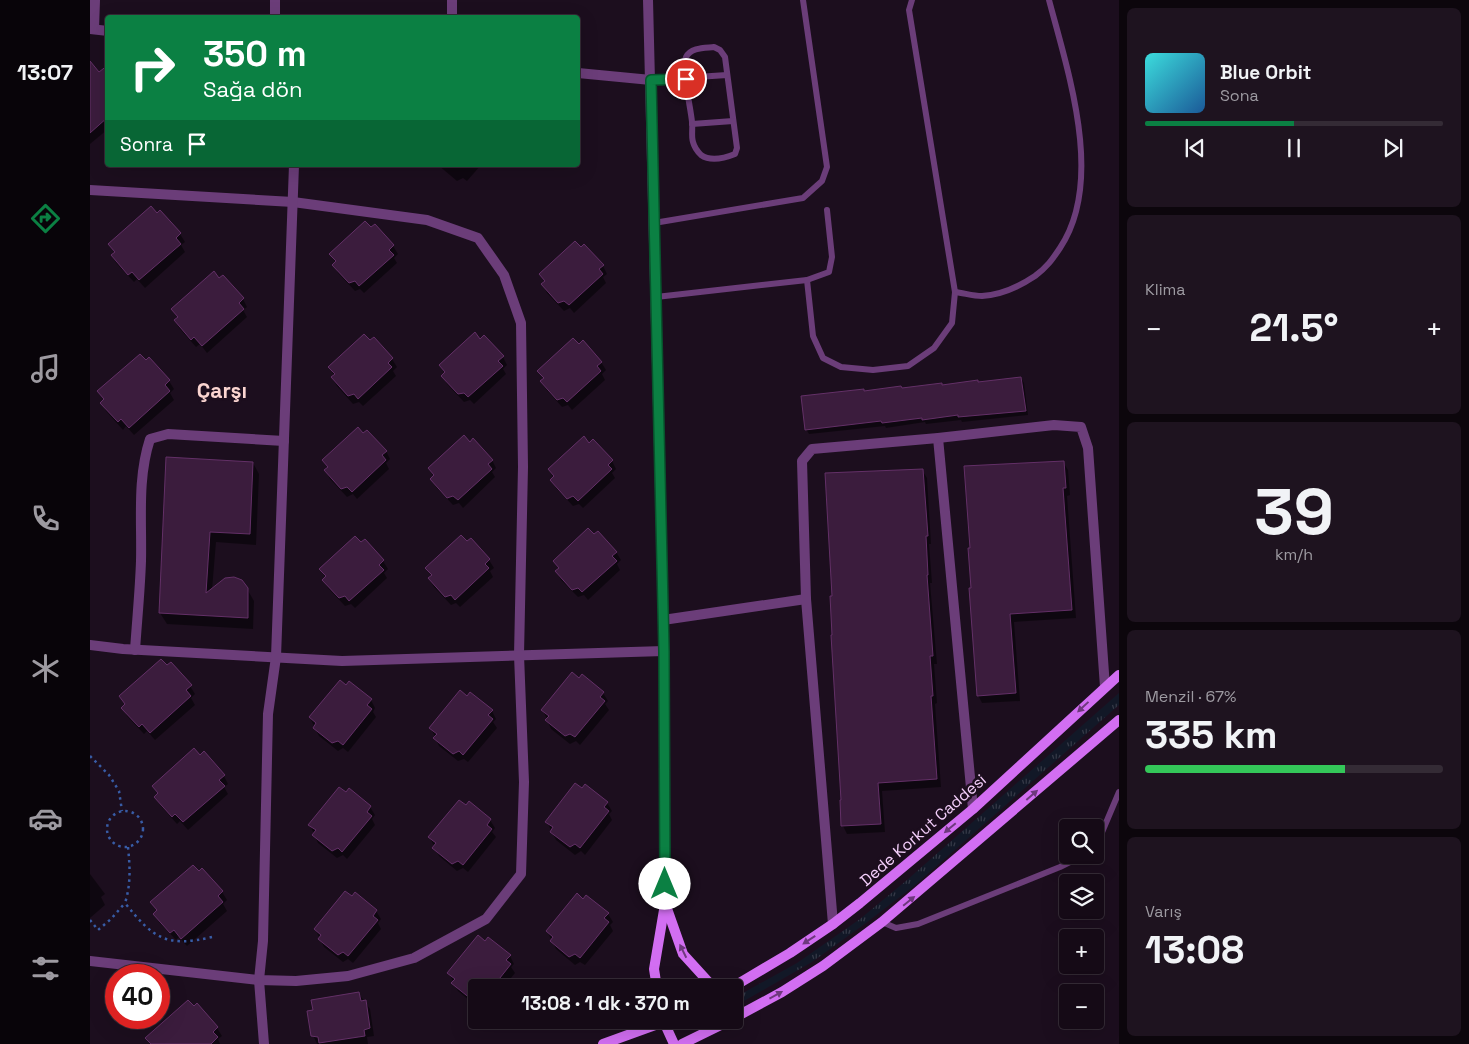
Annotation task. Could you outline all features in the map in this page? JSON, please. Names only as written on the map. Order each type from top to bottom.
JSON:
[{"type":"main road","name":"Dede Korkut Caddesi","points":[[743,981],[790,953],[833,924],[973,809],[1119,675]]},
{"type":"main road","points":[[743,1013],[815,971],[882,922],[1119,720]]},
{"type":"main road","points":[[656,979],[654,969],[666,903]]},
{"type":"main road","points":[[666,903],[683,954],[706,979]]},
{"type":"main road","points":[[603,1044],[643,1029]]},
{"type":"main road","points":[[668,1029],[674,1044]]},
{"type":"main road","points":[[682,1044],[712,1029]]},
{"type":"street","points":[[95,0],[92,29],[105,31]]},
{"type":"street","points":[[275,0],[275,15]]},
{"type":"street","points":[[452,0],[452,15]]},
{"type":"street","points":[[648,0],[664,651],[666,903]]},
{"type":"street","points":[[580,73],[651,80]]},
{"type":"street","points":[[264,1044],[260,980],[263,941],[268,714],[276,657],[294,167]]},
{"type":"street","points":[[90,190],[293,202],[427,220],[478,238],[504,275],[521,323],[523,467],[520,655],[524,782],[520,874],[486,919],[414,958],[348,976],[296,981],[260,980],[90,961]]},
{"type":"street","points":[[833,924],[806,599],[802,461],[812,449],[1054,425],[1081,427],[1088,448],[1105,687]]},
{"type":"street","points":[[135,650],[141,561],[142,478],[145,455],[150,439],[168,434],[284,441]]},
{"type":"street","points":[[938,438],[973,809]]},
{"type":"street","points":[[663,620],[806,599]]},
{"type":"street","points":[[90,645],[135,650],[342,661],[664,651]]},
{"type":"lane","points":[[654,223],[803,198],[822,181],[827,167],[804,0]]},
{"type":"lane","points":[[807,280],[813,336],[823,358],[841,367],[873,370],[908,366],[934,348],[952,323],[955,292],[909,10],[912,0]]},
{"type":"lane","points":[[955,292],[982,296],[1018,288],[1047,268],[1064,242],[1077,212],[1082,162],[1074,95],[1049,0]]},
{"type":"lane","points":[[714,47],[720,50],[725,57],[738,148],[735,154],[725,158],[708,159],[700,154],[693,142],[686,79],[685,59],[690,52],[700,48],[714,47]]},
{"type":"lane","points":[[651,80],[727,75]]},
{"type":"lane","points":[[692,124],[733,121]]},
{"type":"lane","points":[[656,297],[807,280],[828,272],[832,257],[827,210]]},
{"type":"lane","points":[[1104,828],[1119,792]]},
{"type":"lane","points":[[882,922],[896,928],[918,924],[1066,864]]},
{"type":"path","points":[[90,756],[109,775],[119,791],[122,811]]},
{"type":"path","points":[[122,811],[138,816],[143,826],[141,837],[133,846],[115,845],[107,835],[108,823],[116,813],[122,811]]},
{"type":"path","points":[[90,920],[98,930],[125,903],[129,889],[128,847]]},
{"type":"path","points":[[125,903],[143,926],[160,938],[177,942],[195,941],[212,936]]},
{"type":"green space","points":[[1119,693],[1119,705],[914,886],[812,962],[743,1002],[743,993],[797,963],[860,919],[907,880]]},
{"type":"building","points":[[90,61],[99,72],[105,67],[105,120],[90,133]]},
{"type":"building","points":[[151,206],[157,213],[160,210],[181,233],[176,238],[181,244],[139,280],[132,272],[128,275],[111,255],[115,252],[108,244]]},
{"type":"building","points":[[365,221],[371,227],[375,224],[394,245],[389,250],[394,255],[359,286],[355,281],[349,283],[332,265],[336,261],[329,254]]},
{"type":"building","points":[[575,241],[581,247],[584,244],[604,265],[599,269],[603,274],[569,305],[564,301],[558,303],[541,284],[545,281],[539,274]]},
{"type":"building","points":[[214,271],[219,278],[223,275],[244,298],[239,303],[244,309],[202,346],[194,337],[191,340],[174,320],[178,317],[171,309]]},
{"type":"building","points":[[475,332],[480,339],[484,335],[504,356],[498,361],[503,366],[468,397],[464,393],[458,394],[441,376],[445,372],[439,365]]},
{"type":"building","points":[[364,334],[370,340],[374,337],[393,358],[388,363],[392,367],[358,399],[354,394],[348,396],[331,377],[335,374],[328,367]]},
{"type":"building","points":[[573,338],[579,344],[583,340],[602,362],[597,366],[601,371],[567,402],[563,398],[557,400],[540,381],[544,378],[537,371]]},
{"type":"building","points":[[140,354],[146,360],[149,357],[170,380],[165,385],[170,391],[129,428],[121,419],[118,422],[100,403],[104,399],[97,391]]},
{"type":"building","points":[[1021,377],[1026,411],[958,417],[958,415],[922,420],[922,418],[882,423],[881,421],[805,430],[801,396],[864,389],[864,391],[901,386],[902,388],[942,383],[942,385]]},
{"type":"building","points":[[358,427],[363,433],[367,430],[387,451],[382,455],[386,460],[352,492],[347,487],[341,489],[324,470],[328,467],[322,460]]},
{"type":"building","points":[[464,435],[470,442],[473,438],[493,460],[488,464],[492,469],[458,500],[453,496],[447,498],[430,479],[434,475],[428,468]]},
{"type":"building","points":[[584,436],[589,443],[593,439],[613,460],[608,465],[612,469],[578,501],[573,496],[567,499],[550,480],[554,476],[548,469]]},
{"type":"building","points":[[166,457],[253,462],[250,534],[210,532],[206,593],[225,578],[234,577],[242,580],[248,588],[248,618],[159,613]]},
{"type":"building","points":[[1064,461],[1066,488],[1063,488],[1072,610],[1010,614],[1016,693],[977,696],[969,588],[971,588],[968,548],[970,548],[964,466]]},
{"type":"building","points":[[923,469],[928,536],[926,536],[927,575],[933,656],[930,656],[933,696],[931,696],[937,779],[878,783],[881,824],[841,826],[825,473]]},
{"type":"building","points":[[588,528],[594,534],[598,531],[617,552],[612,556],[617,561],[582,592],[578,588],[572,590],[555,571],[559,568],[553,561]]},
{"type":"building","points":[[461,535],[467,541],[471,538],[490,559],[485,564],[489,568],[455,600],[451,595],[445,597],[428,578],[432,575],[425,568]]},
{"type":"building","points":[[355,536],[361,542],[365,539],[384,560],[379,565],[384,570],[349,601],[345,596],[339,598],[322,580],[326,576],[319,569]]},
{"type":"building","points":[[161,659],[167,665],[171,662],[192,685],[186,690],[191,696],[150,733],[142,724],[139,727],[121,708],[125,704],[119,696]]},
{"type":"building","points":[[572,672],[579,678],[582,674],[604,692],[600,697],[605,701],[575,737],[570,734],[565,736],[545,720],[549,716],[541,710]]},
{"type":"building","points":[[340,680],[346,685],[349,681],[372,699],[367,705],[372,709],[343,745],[338,741],[332,743],[313,728],[316,723],[309,717]]},
{"type":"building","points":[[460,690],[467,696],[470,692],[493,710],[488,715],[493,719],[463,755],[459,751],[453,754],[433,738],[437,734],[429,728]]},
{"type":"building","points":[[194,748],[200,755],[204,751],[225,775],[219,780],[225,786],[183,822],[175,814],[172,817],[154,797],[158,793],[152,786]]},
{"type":"building","points":[[575,783],[582,788],[585,784],[608,802],[604,807],[609,811],[580,848],[575,844],[570,847],[550,832],[553,827],[545,822]]},
{"type":"building","points":[[339,787],[346,792],[349,788],[371,806],[367,812],[372,816],[342,852],[338,848],[332,851],[312,835],[316,830],[308,825]]},
{"type":"building","points":[[459,800],[466,805],[469,801],[491,819],[487,825],[492,829],[463,865],[458,861],[452,864],[432,848],[436,843],[428,837]]},
{"type":"building","points":[[193,865],[199,871],[202,868],[223,891],[218,896],[223,902],[181,939],[174,930],[170,933],[153,914],[157,910],[150,902]]},
{"type":"building","points":[[345,891],[352,896],[355,892],[377,910],[373,916],[378,920],[348,956],[343,952],[338,955],[318,939],[321,935],[314,929]]},
{"type":"building","points":[[577,893],[583,899],[586,895],[609,913],[604,918],[609,922],[580,958],[575,954],[569,957],[550,941],[553,937],[546,931]]},
{"type":"building","points":[[478,935],[485,941],[488,937],[511,955],[506,960],[511,964],[499,979],[468,979],[468,997],[451,983],[455,979],[447,973]]},
{"type":"building","points":[[359,992],[361,1001],[366,1000],[370,1028],[364,1030],[365,1036],[319,1043],[318,1037],[311,1036],[307,1011],[313,1010],[311,1000]]},
{"type":"building","points":[[188,1000],[194,1006],[197,1003],[218,1027],[213,1032],[218,1037],[211,1044],[151,1044],[145,1038],[155,1029],[170,1029],[170,1016]]},
{"type":"district","name":"Çarşı","points":[[222,390]]},
{"type":"route","points":[[665,884],[664,651],[651,80],[686,79]]}]
